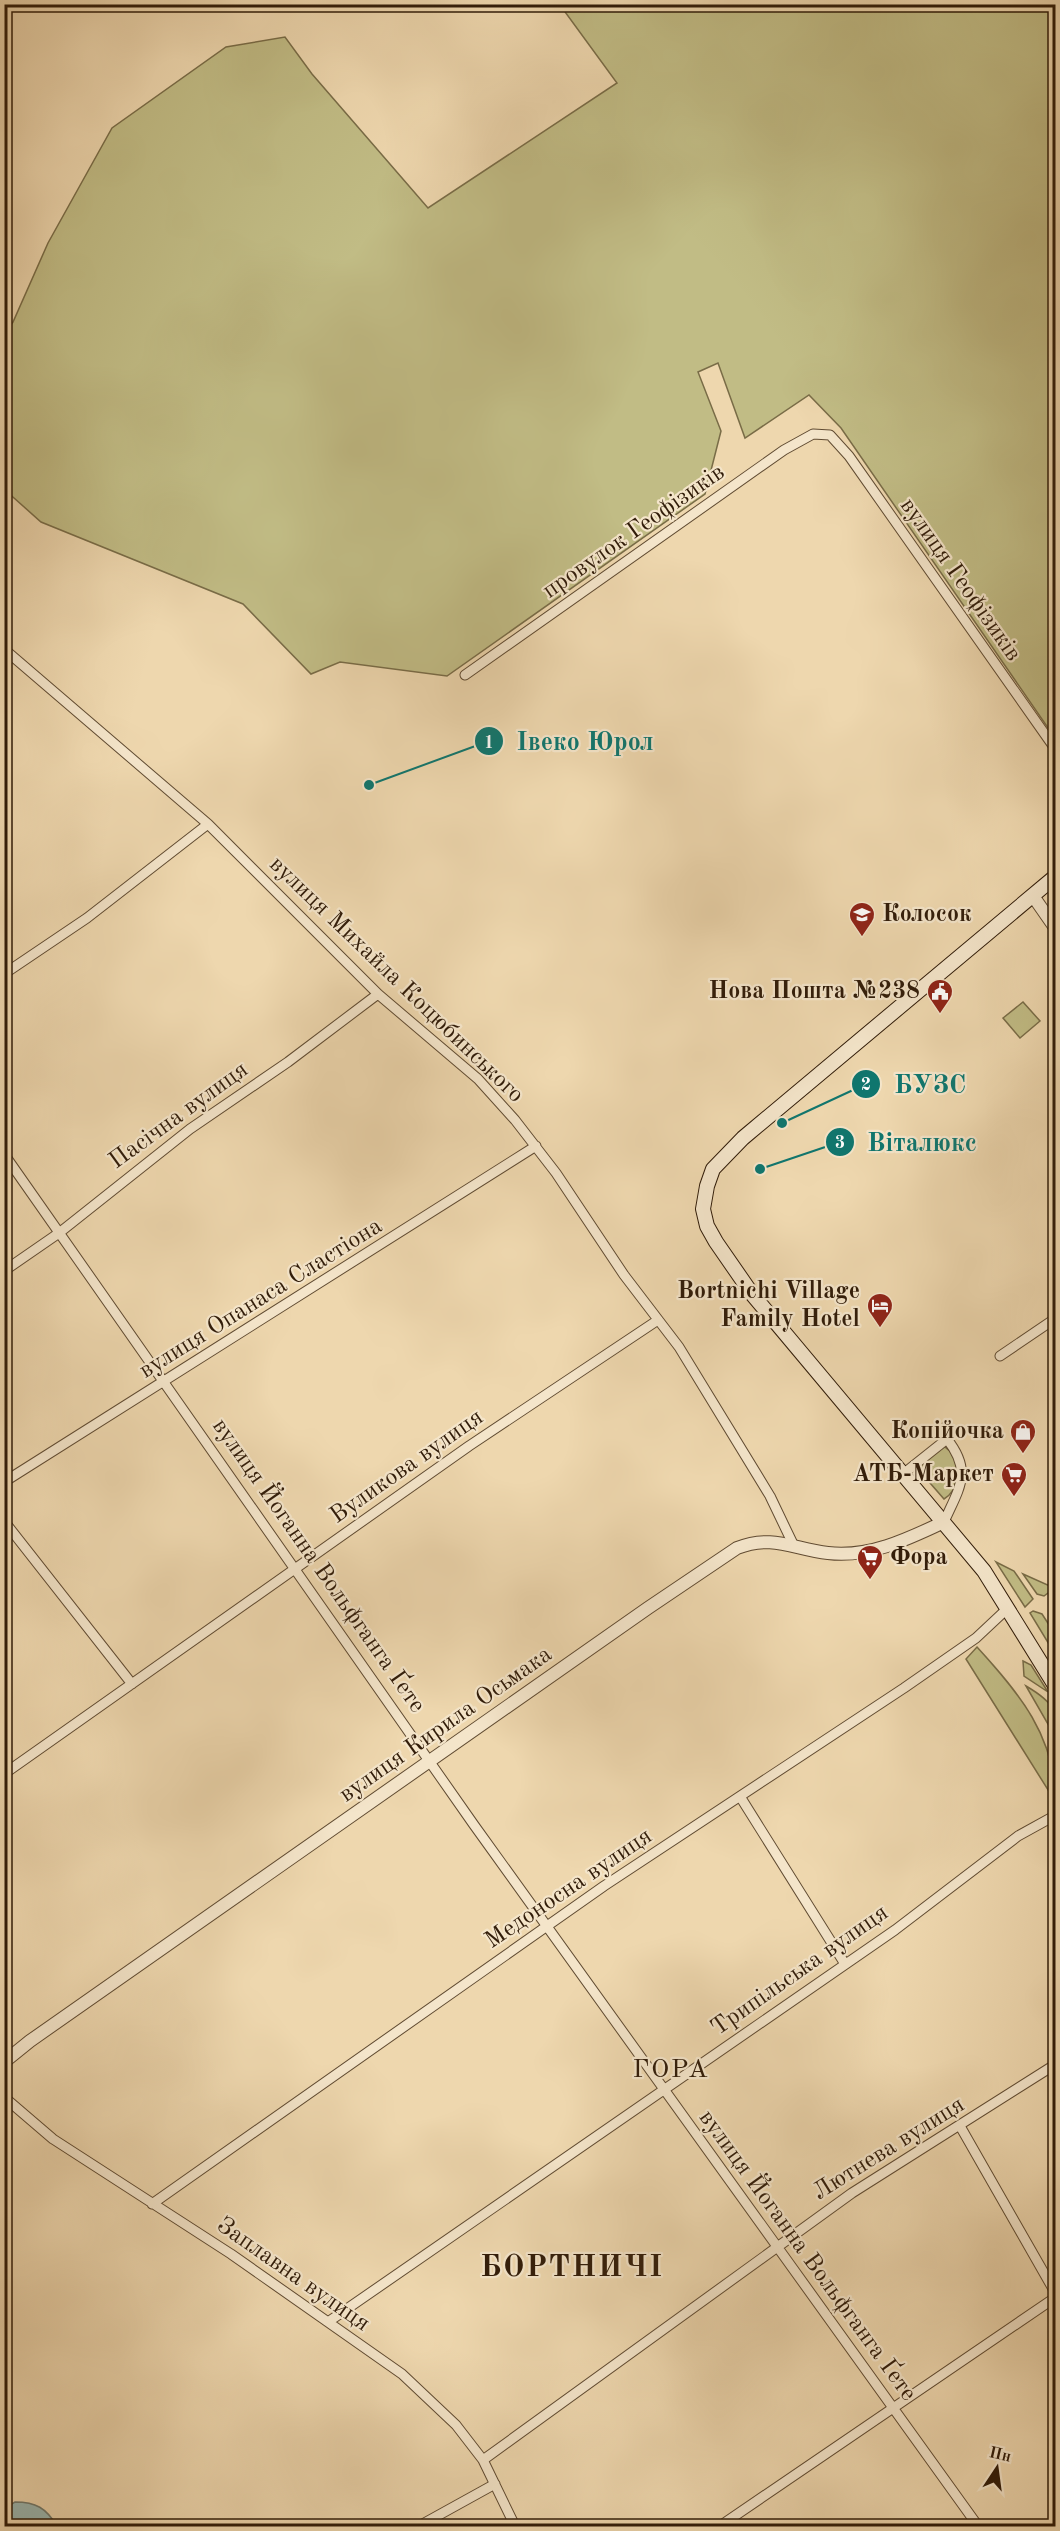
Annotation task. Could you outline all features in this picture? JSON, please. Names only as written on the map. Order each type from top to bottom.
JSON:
[{"type":"main road","points":[[1056,876],[743,1138],[713,1169],[703,1209],[707,1226],[716,1242],[752,1294],[984,1571],[1056,1687]]},
{"type":"street","name":"провулок Геофізиків","points":[[465,675],[784,450],[813,434],[830,435]]},
{"type":"street","name":"вулиця Геофізиків","points":[[830,435],[849,456],[1056,750]]},
{"type":"street","name":"вулиця Михайла Коцюбинського","points":[[4,649],[208,824],[378,994],[478,1080],[536,1146],[587,1224],[679,1347],[770,1496],[793,1544]]},
{"type":"street","points":[[4,975],[87,918],[208,824]]},
{"type":"street","points":[[1033,896],[1056,928]]},
{"type":"street","name":"Пасічна вулиця","points":[[4,1271],[59,1233],[189,1129],[288,1062],[378,994]]},
{"type":"street","name":"вулиця Опанаса Сластіона","points":[[4,1482],[166,1382],[536,1146]]},
{"type":"street","name":"вулиця Йоганна Вольфганга Ґете","points":[[4,1154],[775,2247],[978,2526]]},
{"type":"street","points":[[1000,1356],[1056,1318]]},
{"type":"street","name":"Вуликова вулиця","points":[[4,1774],[450,1460],[658,1320]]},
{"type":"street","points":[[944,1522],[962,1482],[960,1456],[947,1439],[947,1425]]},
{"type":"street","points":[[903,1474],[947,1439]]},
{"type":"street","points":[[4,1521],[132,1684]]},
{"type":"street","name":"вулиця Кирила Осьмака","points":[[4,2062],[30,2041],[430,1760],[737,1548],[756,1541],[793,1544],[829,1553],[854,1554],[904,1541],[944,1522]]},
{"type":"street","name":"Медоносна вулиця","points":[[152,2204],[548,1926],[976,1638],[1008,1608]]},
{"type":"street","points":[[741,1798],[845,1964]]},
{"type":"street","name":"Трипільська вулиця","points":[[328,2322],[895,1930],[1018,1836],[1056,1815]]},
{"type":"street","name":"Лютнева вулиця","points":[[483,2460],[852,2193],[1056,2064]]},
{"type":"street","name":"Заплавна вулиця","points":[[4,2097],[53,2139],[231,2254],[402,2374],[433,2400],[483,2460],[515,2526]]},
{"type":"street","points":[[720,2526],[1056,2296],[960,2126]]},
{"type":"street","points":[[419,2526],[495,2484]]},
{"type":"shaded area","points":[[560,5],[1055,5],[1055,738],[841,428],[809,395],[745,438],[718,363],[698,372],[721,431],[705,494],[447,676],[340,662],[311,674],[243,604],[41,522],[5,490],[5,333],[13,322],[48,243],[112,128],[226,47],[285,37],[312,74],[428,208],[617,83]]},
{"type":"shaded area","points":[[1023,1002],[1040,1021],[1020,1038],[1003,1018]]},
{"type":"shaded area","points":[[943,1445],[954,1456],[958,1467],[955,1485],[944,1499],[917,1468]]},
{"type":"shaded area","points":[[996,1562],[1014,1571],[1033,1599],[1025,1607]]},
{"type":"shaded area","points":[[1023,1574],[1050,1586],[1052,1590],[1044,1596],[1037,1594]]},
{"type":"shaded area","points":[[1033,1611],[1042,1614],[1055,1634],[1055,1654],[1030,1613]]},
{"type":"shaded area","points":[[977,1647],[1007,1681],[1042,1736],[1054,1778],[1055,1801],[966,1659]]},
{"type":"shaded area","points":[[1023,1661],[1031,1665],[1048,1692],[1024,1676]]},
{"type":"shaded area","points":[[1026,1686],[1045,1699],[1054,1712],[1055,1752],[1052,1731]]},
{"type":"water","points":[[15,2502],[40,2507],[57,2526],[5,2526],[5,2508]]},
{"type":"place","name":"Івеко Юрол","points":[[369,785]]},
{"type":"place","name":"Колосок","points":[[862,938]]},
{"type":"place","name":"Нова Пошта №238","points":[[940,1015]]},
{"type":"place","name":"БУЗС","points":[[782,1123]]},
{"type":"place","name":"Віталюкс","points":[[760,1169]]},
{"type":"place","name":"Bortnichi Village Family Hotel","points":[[880,1329]]},
{"type":"place","name":"Копійочка","points":[[1023,1455]]},
{"type":"place","name":"АТБ-Маркет","points":[[1014,1498]]},
{"type":"place","name":"Фора","points":[[870,1581]]},
{"type":"district","name":"ГОРА","points":[[671,2070]]},
{"type":"district","name":"БОРТНИЧІ","points":[[572,2268]]}]
